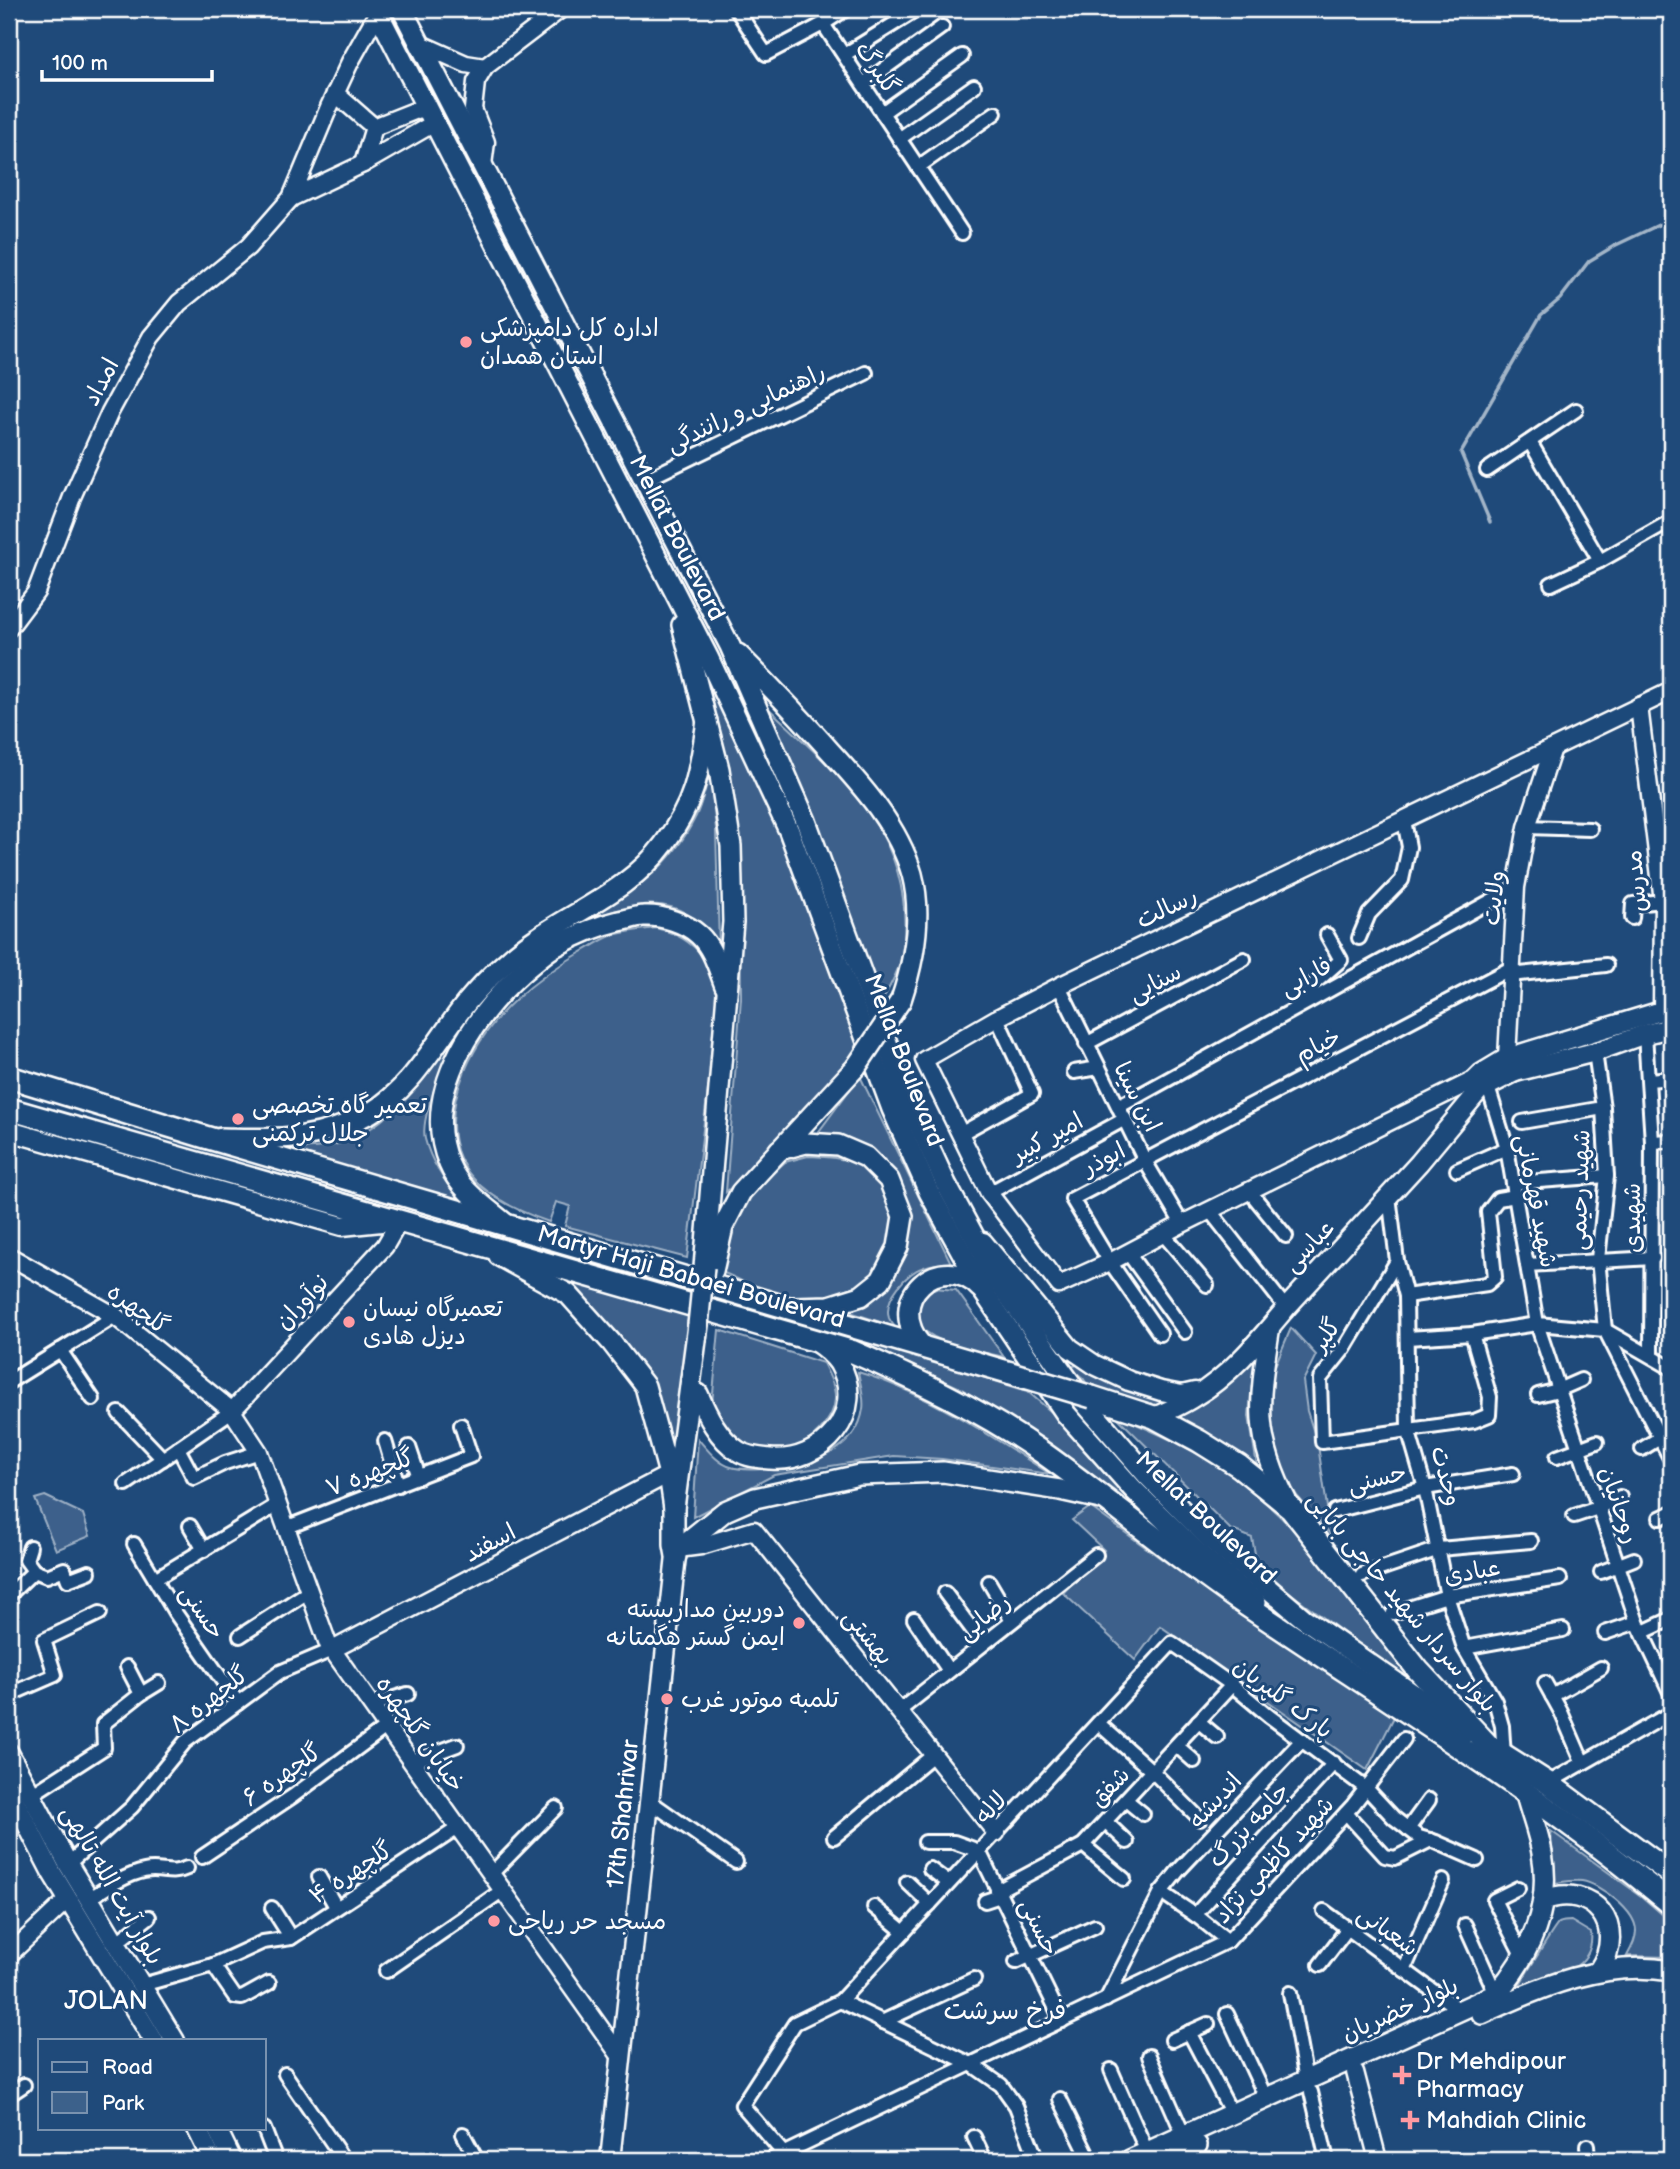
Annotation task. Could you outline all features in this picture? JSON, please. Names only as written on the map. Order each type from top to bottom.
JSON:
[{"type":"highway","name":"Martyr Haji Babaei Boulevard","points":[[9,1077],[205,1138],[1011,1373]]},
{"type":"highway","points":[[55,1122],[66,1094]]},
{"type":"highway","name":"Martyr Haji Babaei Boulevard","points":[[9,1109],[55,1122],[81,1140],[400,1220],[851,1351],[982,1413],[1043,1453],[1174,1555],[1294,1635]]},
{"type":"highway","name":"بلوار سردار شهید حاجی بابایی","points":[[1011,1373],[1154,1417],[1239,1466],[1290,1507],[1418,1670],[1496,1751]]},
{"type":"highway","name":"Mellat Boulevard","points":[[1294,1635],[1589,1839],[1671,1904]]},
{"type":"highway","name":"Mellat Boulevard","points":[[1496,1751],[1548,1783],[1671,1874]]},
{"type":"main road","name":"Mellat Boulevard","points":[[402,9],[730,646],[806,821],[909,1103],[946,1184],[998,1280],[1084,1402],[1147,1475],[1209,1538],[1303,1618],[1496,1751]]},
{"type":"main road","name":"Mellat Boulevard","points":[[377,10],[673,586],[789,831],[892,1109],[929,1192],[983,1292],[1066,1414],[1133,1489],[1196,1551],[1294,1635]]},
{"type":"main road","points":[[432,114],[451,104]]},
{"type":"main road","points":[[624,492],[645,481]]},
{"type":"main road","points":[[673,586],[719,769],[731,846],[733,922],[698,1394],[677,1553]]},
{"type":"main road","points":[[709,1269],[723,1227],[741,1192],[856,1067],[901,1000],[911,968],[917,928],[912,876],[897,835],[864,789],[789,705],[730,646]]},
{"type":"main road","points":[[205,1138],[281,1139],[329,1132],[372,1111],[402,1086],[467,1002],[505,963],[540,936],[635,875],[662,847],[684,815],[697,781],[707,721]]},
{"type":"main road","points":[[508,1225],[464,1189],[449,1165],[440,1130],[443,1098],[457,1056],[479,1018],[510,981],[553,947],[604,925],[644,915],[670,919],[698,933],[712,951],[728,995]]},
{"type":"main road","points":[[1482,1084],[1512,1062],[1666,1009]]},
{"type":"main road","points":[[1512,1062],[1595,1052],[1645,1034],[1671,1028]]},
{"type":"main road","name":"عباسی","points":[[1154,1417],[1196,1396],[1269,1329],[1389,1196],[1482,1084]]},
{"type":"main road","points":[[9,1130],[81,1140]]},
{"type":"main road","points":[[779,1150],[806,1143],[838,1145],[866,1157],[890,1180],[903,1216],[898,1247],[881,1280],[861,1296],[829,1306],[787,1307]]},
{"type":"main road","points":[[963,1216],[1070,1348],[1095,1365],[1129,1381],[1161,1391],[1182,1395],[1205,1389]]},
{"type":"main road","points":[[460,1237],[568,1294],[611,1342],[645,1386],[669,1474],[674,1508],[674,1545],[677,1553]]},
{"type":"main road","points":[[922,1346],[913,1336],[908,1322],[912,1295],[921,1284],[933,1277],[961,1275],[983,1292]]},
{"type":"main road","points":[[674,1508],[703,1326]]},
{"type":"main road","points":[[1269,1329],[1260,1391],[1260,1414],[1266,1453],[1276,1482],[1290,1507]]},
{"type":"main road","points":[[698,1394],[709,1418],[724,1439],[739,1452],[777,1460],[793,1459],[813,1451],[830,1440],[841,1422],[846,1406],[846,1393],[839,1364],[830,1352],[814,1340]]},
{"type":"main road","points":[[677,1553],[725,1511],[755,1498],[859,1475],[943,1472],[1060,1490],[1105,1500]]},
{"type":"main road","name":"17th Shahrivar","points":[[611,2160],[648,1800],[677,1553]]},
{"type":"main road","name":"بلوار آیت الله تالهی","points":[[9,1753],[68,1864],[172,2035]]},
{"type":"main road","name":"بلوار آیت الله تالهی","points":[[9,1790],[68,1899],[151,2039]]},
{"type":"main road","name":"بلوار خضریان","points":[[1147,2158],[1193,2147],[1309,2086],[1496,1994],[1515,1971],[1534,1937],[1544,1900],[1543,1854],[1526,1795]]},
{"type":"main road","points":[[1544,1900],[1557,1895],[1585,1899],[1605,1918],[1611,1945],[1599,1970]]},
{"type":"main road","name":"بلوار خضریان","points":[[1193,2147],[1232,2114],[1266,2098],[1356,2072],[1502,2004],[1599,1970],[1654,1968],[1671,1971]]},
{"type":"main road","points":[[197,2130],[212,2160]]},
{"type":"main road","points":[[217,2130],[232,2160]]},
{"type":"street","points":[[483,165],[486,142],[475,116],[473,99],[476,82],[485,67],[561,9]]},
{"type":"street","points":[[736,9],[766,54],[846,9]]},
{"type":"street","points":[[844,55],[918,9]]},
{"type":"street","points":[[291,198],[335,93],[377,10]]},
{"type":"street","name":"گلبرگ","points":[[823,24],[962,233]]},
{"type":"street","points":[[863,84],[942,27]]},
{"type":"street","points":[[421,44],[466,64],[485,67]]},
{"type":"street","points":[[882,113],[962,57]]},
{"type":"street","points":[[899,139],[974,86]]},
{"type":"street","points":[[335,93],[374,127]]},
{"type":"street","points":[[918,167],[995,113]]},
{"type":"street","points":[[374,127],[432,114]]},
{"type":"street","points":[[291,198],[363,164],[432,114]]},
{"type":"street","points":[[363,164],[374,127]]},
{"type":"street","name":"امداد","points":[[9,628],[36,592],[72,496],[110,412],[151,337],[179,303],[248,247],[291,198]]},
{"type":"street","name":"راهنمایی و رانندگی","points":[[645,481],[866,373]]},
{"type":"street","points":[[1488,470],[1576,410]]},
{"type":"street","points":[[1531,442],[1600,561]]},
{"type":"street","points":[[1551,584],[1600,561],[1671,521]]},
{"type":"street","name":"رسالت","points":[[1110,1262],[1059,1285],[989,1194],[924,1060],[1059,986],[1671,691]]},
{"type":"street","name":"مدرس","points":[[1639,706],[1663,901],[1666,1009]]},
{"type":"street","name":"ولایت","points":[[1512,1062],[1511,971],[1516,887],[1527,827],[1553,748]]},
{"type":"street","points":[[1359,938],[1369,914],[1402,880],[1409,847],[1404,820]]},
{"type":"street","points":[[1527,827],[1590,829]]},
{"type":"street","name":"فارابی","points":[[1118,1107],[1516,887]]},
{"type":"street","points":[[1632,919],[1633,904],[1663,901]]},
{"type":"street","points":[[1301,1004],[1316,982],[1342,960],[1326,935]]},
{"type":"street","name":"سنایی","points":[[1086,1044],[1244,959]]},
{"type":"street","points":[[1511,971],[1606,965]]},
{"type":"street","name":"خیام","points":[[1145,1161],[1511,971]]},
{"type":"street","name":"ابن سینا","points":[[1059,986],[1145,1161],[1182,1224]]},
{"type":"street","points":[[960,1134],[1032,1094],[997,1018]]},
{"type":"street","name":"شهیدی","points":[[1645,1034],[1652,1142],[1651,1356]]},
{"type":"street","name":"شهید رحیمی","points":[[1595,1052],[1603,1108],[1606,1176],[1598,1259],[1605,1330]]},
{"type":"street","points":[[1073,1072],[1099,1068]]},
{"type":"street","points":[[1649,1080],[1671,1079]]},
{"type":"street","points":[[1160,1334],[1110,1262],[1182,1224],[1482,1084]]},
{"type":"street","name":"شهید قهرمانی","points":[[1482,1084],[1507,1148],[1536,1324]]},
{"type":"street","points":[[1522,1122],[1603,1108]]},
{"type":"street","name":"امیر کبیر","points":[[989,1194],[1125,1119]]},
{"type":"street","points":[[1652,1142],[1671,1141]]},
{"type":"street","points":[[1457,1170],[1507,1148]]},
{"type":"street","name":"ابوذر","points":[[1110,1262],[1072,1199],[1145,1161]]},
{"type":"street","points":[[1513,1182],[1606,1176]]},
{"type":"street","points":[[1250,1192],[1286,1236]]},
{"type":"street","name":"وحدت","points":[[1389,1196],[1397,1261],[1406,1296],[1408,1429],[1425,1488],[1447,1596],[1464,1648],[1495,1701],[1502,1726],[1496,1751]]},
{"type":"street","points":[[1406,1296],[1487,1284],[1495,1277],[1488,1212],[1498,1199],[1516,1196]]},
{"type":"street","points":[[1210,1211],[1286,1308]]},
{"type":"street","name":"نوآوران","points":[[232,1411],[385,1246],[400,1220]]},
{"type":"street","points":[[1164,1235],[1207,1285]]},
{"type":"street","points":[[1128,1253],[1185,1332]]},
{"type":"street","points":[[1527,1265],[1653,1258]]},
{"type":"street","name":"گلچهره","points":[[12,1261],[115,1316],[232,1411]]},
{"type":"street","name":"گلپر","points":[[1397,1261],[1344,1349],[1320,1379],[1322,1442],[1408,1429]]},
{"type":"street","points":[[9,1382],[115,1316]]},
{"type":"street","points":[[1407,1338],[1472,1334],[1536,1324],[1605,1330],[1671,1368]]},
{"type":"street","name":"روحانیان","points":[[1536,1324],[1640,1627],[1671,1695]]},
{"type":"street","points":[[1605,1330],[1666,1434],[1671,1460]]},
{"type":"street","points":[[1408,1429],[1474,1420],[1489,1415],[1490,1397],[1472,1334]]},
{"type":"street","points":[[60,1350],[93,1399]]},
{"type":"street","points":[[1538,1395],[1581,1380]]},
{"type":"street","points":[[126,1484],[232,1411]]},
{"type":"street","name":"خیابان گلچهره","points":[[232,1411],[259,1452],[308,1592],[332,1650],[621,2057]]},
{"type":"street","points":[[119,1413],[163,1459]]},
{"type":"street","name":"گلچهره ۷","points":[[285,1528],[471,1456],[461,1424]]},
{"type":"street","points":[[1642,1449],[1666,1434]]},
{"type":"street","points":[[385,1441],[398,1485]]},
{"type":"street","points":[[1557,1457],[1597,1442]]},
{"type":"street","points":[[409,1447],[419,1477]]},
{"type":"street","points":[[177,1448],[194,1478],[225,1463],[259,1452]]},
{"type":"street","name":"اسفند","points":[[332,1650],[669,1474]]},
{"type":"street","name":"حسنی","points":[[1335,1511],[1425,1488],[1513,1474]]},
{"type":"street","points":[[1574,1517],[1620,1497]]},
{"type":"street","name":"حسنی","points":[[155,1579],[278,1505]]},
{"type":"street","points":[[190,1526],[204,1550]]},
{"type":"street","name":"بهشتی","points":[[677,1553],[754,1530],[996,1833]]},
{"type":"street","points":[[1362,1574],[1439,1549],[1531,1541]]},
{"type":"street","name":"حسنی","points":[[134,1544],[174,1611],[239,1703]]},
{"type":"street","points":[[30,1547],[26,1560],[34,1571],[47,1576],[64,1569],[68,1580],[89,1572]]},
{"type":"street","name":"رضایی","points":[[899,1711],[1096,1555]]},
{"type":"street","points":[[1601,1572],[1634,1559]]},
{"type":"street","points":[[9,1595],[34,1571]]},
{"type":"street","name":"عبادی","points":[[1393,1613],[1447,1596],[1560,1579]]},
{"type":"street","points":[[989,1582],[1012,1621]]},
{"type":"street","points":[[240,1636],[308,1592]]},
{"type":"street","points":[[945,1593],[983,1644]]},
{"type":"street","points":[[9,1695],[55,1675],[44,1640],[100,1613]]},
{"type":"street","points":[[914,1619],[949,1671]]},
{"type":"street","points":[[1605,1633],[1671,1619]]},
{"type":"street","points":[[1464,1648],[1563,1630]]},
{"type":"street","name":"پارک گلپریان","points":[[1172,1643],[1334,1763],[1419,1837],[1477,1860]]},
{"type":"street","name":"لاله","points":[[840,2001],[1172,1643]]},
{"type":"street","name":"گلچهره ۸","points":[[68,1864],[132,1807],[185,1742],[280,1672],[332,1650]]},
{"type":"street","points":[[127,1667],[141,1694]]},
{"type":"street","points":[[1552,1696],[1601,1668]]},
{"type":"street","points":[[32,1796],[104,1748],[103,1724],[159,1683]]},
{"type":"street","points":[[1545,1683],[1583,1763]]},
{"type":"street","name":"شفق","points":[[985,1901],[1083,1845],[1232,1685]]},
{"type":"street","points":[[371,1705],[408,1694]]},
{"type":"street","points":[[1548,1783],[1671,1713]]},
{"type":"street","points":[[1198,1721],[1217,1737]]},
{"type":"street","points":[[1098,1723],[1200,1819]]},
{"type":"street","name":"گلچهره ۶","points":[[202,1857],[293,1796],[386,1727]]},
{"type":"street","name":"شهید کاظمی نژاد","points":[[770,2160],[1228,1941],[1367,1789],[1404,1739]]},
{"type":"street","name":"اندیشه","points":[[1105,2000],[1161,1892],[1302,1740]]},
{"type":"street","points":[[411,1762],[457,1745]]},
{"type":"street","points":[[1177,1746],[1194,1761]]},
{"type":"street","points":[[834,1837],[933,1755]]},
{"type":"street","name":"جامه بزرگ","points":[[1195,1915],[1334,1763]]},
{"type":"street","points":[[648,1800],[736,1862]]},
{"type":"street","points":[[1126,1800],[1143,1814]]},
{"type":"street","points":[[1408,1829],[1429,1800]]},
{"type":"street","points":[[491,1874],[556,1808]]},
{"type":"street","points":[[1346,1813],[1385,1856],[1395,1858],[1431,1840]]},
{"type":"street","points":[[1106,1822],[1127,1842]]},
{"type":"street","name":"گلچهره ۴","points":[[142,1985],[213,1965],[262,1942],[290,1938],[458,1828]]},
{"type":"street","points":[[925,1842],[954,1842],[979,1851]]},
{"type":"street","points":[[1083,1845],[1124,1878]]},
{"type":"street","name":"حسنی","points":[[979,1851],[1062,2021]]},
{"type":"street","points":[[89,1899],[142,1871],[176,1873],[187,1868]]},
{"type":"street","points":[[930,1869],[949,1883]]},
{"type":"street","points":[[319,1877],[336,1907]]},
{"type":"street","points":[[1404,1970],[1443,1881]]},
{"type":"street","points":[[907,1882],[930,1904]]},
{"type":"street","points":[[1518,1888],[1494,1900],[1523,1957]]},
{"type":"street","points":[[386,1971],[503,1890]]},
{"type":"street","points":[[1161,1892],[1228,1941]]},
{"type":"street","points":[[9,1955],[68,1899]]},
{"type":"street","points":[[874,1907],[904,1932]]},
{"type":"street","points":[[272,1908],[290,1938]]},
{"type":"street","name":"شعبانی","points":[[1324,1911],[1460,2010]]},
{"type":"street","points":[[116,1943],[149,1917]]},
{"type":"street","points":[[1465,1925],[1496,1994]]},
{"type":"street","points":[[1016,1962],[1095,1926]]},
{"type":"street","points":[[1320,1965],[1349,1928]]},
{"type":"street","points":[[213,1965],[235,1997],[242,1998],[269,1983]]},
{"type":"street","points":[[881,2022],[974,1979]]},
{"type":"street","points":[[1290,1993],[1327,2160]]},
{"type":"street","points":[[784,2154],[742,2105],[795,2023],[840,2001],[971,2064],[1001,2085],[1016,2106],[1037,2160]]},
{"type":"street","points":[[1227,2014],[1266,2098]]},
{"type":"street","points":[[1172,2040],[1208,2024]]},
{"type":"street","points":[[1189,2032],[1232,2114]]},
{"type":"street","points":[[1149,2056],[1193,2147]]},
{"type":"street","points":[[1111,2070],[1147,2158]]},
{"type":"street","points":[[1356,2072],[1378,2160]]},
{"type":"street","points":[[285,2074],[344,2160]]},
{"type":"street","points":[[9,2095],[24,2085]]},
{"type":"street","points":[[1060,2099],[1090,2160]]},
{"type":"street","points":[[264,2130],[276,2160]]},
{"type":"street","points":[[463,2134],[477,2160]]},
{"type":"street","points":[[974,2137],[985,2160]]},
{"type":"street","points":[[1587,2146],[1588,2160]]},
{"type":"green space","points":[[689,624],[720,686],[868,1047],[777,1148],[726,1192],[741,998],[739,845]]},
{"type":"green space","points":[[760,700],[844,782],[867,811],[886,842],[899,876],[905,913],[902,956],[896,975],[880,1006]]},
{"type":"green space","points":[[710,775],[716,829],[719,947],[694,918],[675,908],[661,905],[631,906],[573,925],[644,881],[672,854],[696,816]]},
{"type":"green space","points":[[656,928],[684,939],[702,956],[713,979],[718,1009],[687,1258],[565,1226],[570,1206],[556,1202],[549,1222],[510,1206],[475,1181],[460,1158],[454,1137],[453,1116],[464,1072],[474,1051],[500,1015],[546,975],[601,941],[618,934]]},
{"type":"green space","points":[[460,1030],[436,1084],[424,1128],[431,1156],[460,1201],[285,1150],[334,1145],[354,1138],[372,1127],[405,1098]]},
{"type":"green space","points":[[860,1076],[952,1265],[928,1266],[904,1280],[893,1294],[888,1310],[889,1318],[895,1327],[844,1310],[887,1285],[907,1249],[910,1227],[875,1154],[858,1143],[839,1136],[817,1134]]},
{"type":"green space","points":[[808,1156],[841,1159],[865,1169],[886,1193],[894,1221],[892,1243],[884,1262],[870,1277],[852,1290],[832,1298],[810,1301],[779,1297],[722,1272],[739,1205],[785,1162]]},
{"type":"green space","points":[[448,1235],[699,1308],[679,1486],[649,1393],[582,1303]]},
{"type":"green space","points":[[934,1288],[956,1290],[1004,1357],[949,1343],[920,1327],[918,1305]]},
{"type":"green space","points":[[1291,1328],[1316,1355],[1303,1381],[1307,1411],[1318,1445],[1331,1535],[1297,1496],[1278,1464],[1268,1415],[1274,1368]]},
{"type":"green space","points":[[719,1330],[823,1363],[833,1385],[835,1399],[830,1416],[818,1432],[794,1448],[774,1451],[741,1442],[711,1415]]},
{"type":"green space","points":[[841,1333],[1027,1391],[1063,1422],[1220,1584],[1009,1418],[958,1387]]},
{"type":"green space","points":[[1254,1359],[1249,1416],[1257,1466],[1172,1417],[1215,1396]]},
{"type":"green space","points":[[1080,1363],[1123,1386],[1168,1402],[1148,1409],[1090,1389],[1083,1378],[1070,1368]]},
{"type":"green space","points":[[858,1372],[932,1403],[981,1430],[1050,1474],[942,1459],[894,1456],[774,1475],[693,1517],[698,1439],[717,1459],[736,1468],[775,1468],[817,1459],[842,1445],[852,1436],[859,1423],[863,1395]]},
{"type":"green space","points":[[1115,1415],[1197,1453],[1227,1472],[1268,1505],[1340,1582],[1425,1693],[1258,1569],[1252,1538],[1230,1529]]},
{"type":"green space","points":[[45,1496],[83,1514],[90,1536],[56,1550],[35,1499]]},
{"type":"green space","points":[[1090,1507],[1199,1586],[1394,1717],[1367,1770],[1160,1626],[1135,1660],[1063,1593],[1104,1550],[1072,1520]]},
{"type":"green space","points":[[1551,1831],[1641,1896],[1671,1922],[1671,1957],[1627,1956],[1636,1931],[1624,1907],[1589,1883],[1554,1883]]},
{"type":"green space","points":[[1571,1921],[1591,1933],[1586,1957],[1567,1972],[1518,1987],[1556,1926]]},
{"type":"waterway","points":[[1490,522],[1461,453],[1541,315],[1560,299],[1589,261],[1671,219]]},
{"type":"place","name":"اداره کل دامپزشکی استان همدان","points":[[466,342]]},
{"type":"place","name":"تعمیر گاه تخصصی جلال ترکمنی","points":[[238,1119]]},
{"type":"place","name":"تعمیرگاه نیسان دیزل هادی","points":[[349,1322]]},
{"type":"place","name":"دوربین مداربسته ایمن گستر هگمتانه","points":[[799,1623]]},
{"type":"place","name":"تلمبه موتور غرب","points":[[667,1699]]},
{"type":"place","name":"مسجد حر ریاحی","points":[[494,1921]]},
{"type":"place","name":"Dr Mehdipour Pharmacy","points":[[1402,2075]]},
{"type":"place","name":"Mahdiah Clinic","points":[[1410,2120]]},
{"type":"district","name":"JOLAN","points":[[106,2001]]},
{"type":"district","name":"فرخ سرشت","points":[[1005,2011]]}]
